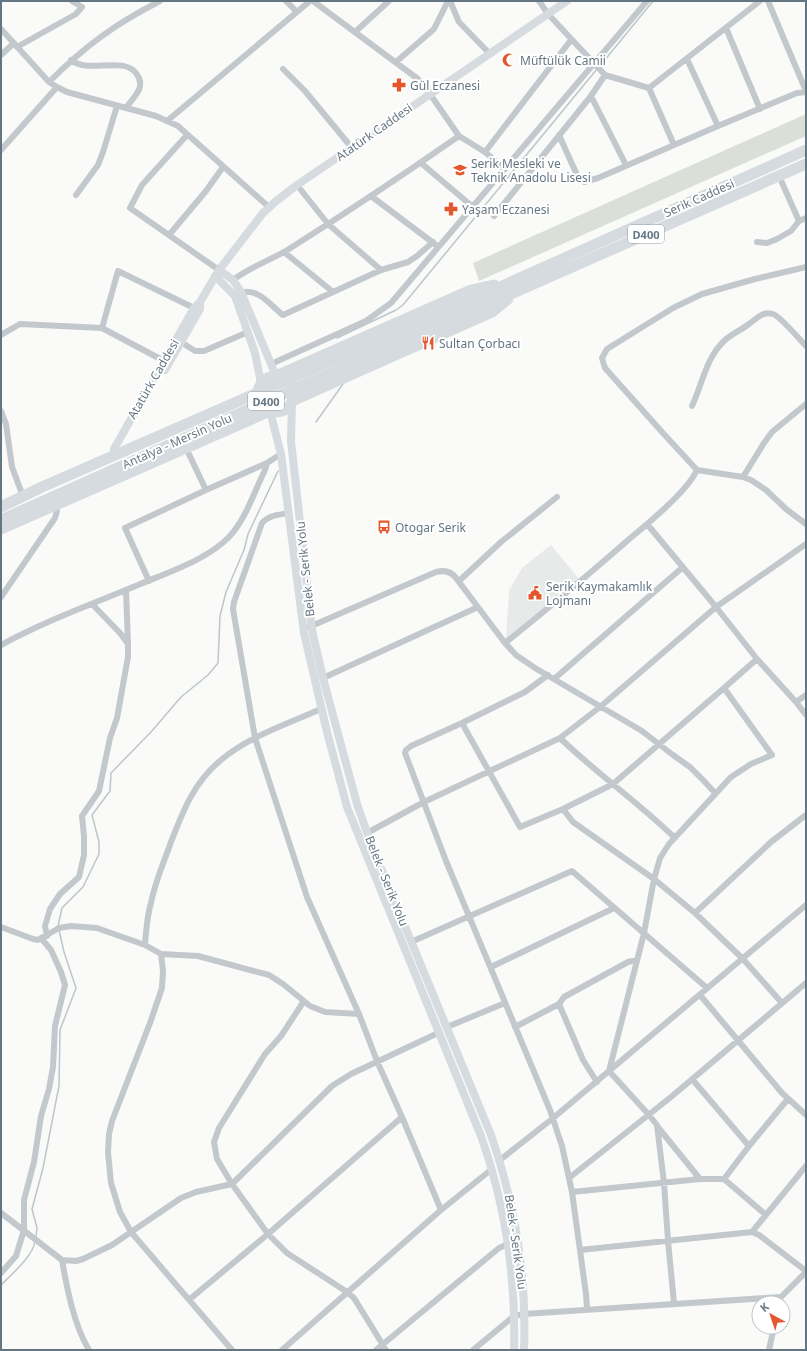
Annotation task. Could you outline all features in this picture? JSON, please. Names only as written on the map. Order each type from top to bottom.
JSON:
[{"type":"highway","name":"Serik Caddesi","points":[[484,300],[806,150]]},
{"type":"highway","name":"Serik Caddesi","points":[[516,285],[806,164]]},
{"type":"highway","points":[[1,503],[21,492],[265,380],[471,290],[516,285]]},
{"type":"highway","points":[[1,529],[52,502],[186,448],[270,411],[280,411],[292,401],[492,312],[516,285]]},
{"type":"highway","name":"Antalya - Mersin Yolu","points":[[1,507],[42,487],[484,300]]},
{"type":"highway","name":"Antalya - Mersin Yolu","points":[[1,520],[52,502],[484,300]]},
{"type":"highway","points":[[276,376],[284,378],[290,384],[293,392],[292,401]]},
{"type":"highway","points":[[261,383],[258,394],[259,399],[261,404],[270,411]]},
{"type":"main road","name":"Atatürk Caddesi","points":[[114,449],[142,399],[166,362],[194,308],[200,302],[217,273],[269,207],[297,185],[567,1]]},
{"type":"main road","points":[[217,273],[233,280],[255,353],[261,383]]},
{"type":"main road","points":[[217,273],[238,294],[276,376]]},
{"type":"main road","points":[[166,362],[181,342],[200,309],[200,302]]},
{"type":"main road","name":"Belek - Serik Yolu","points":[[292,401],[291,441],[311,626],[323,678],[357,804],[367,833],[500,1160],[508,1187],[517,1230],[523,1280],[524,1350]]},
{"type":"main road","name":"Belek - Serik Yolu","points":[[270,411],[281,454],[303,629],[321,709],[347,807],[481,1136],[492,1170],[506,1228],[508,1244],[514,1316],[514,1350]]},
{"type":"street","points":[[1,55],[15,45],[76,14],[82,7],[72,1]]},
{"type":"street","points":[[49,82],[71,60],[116,25],[160,1]]},
{"type":"street","points":[[286,1],[297,12]]},
{"type":"street","points":[[167,122],[312,1],[418,79],[459,136],[485,152],[505,169]]},
{"type":"street","points":[[355,32],[390,1]]},
{"type":"street","points":[[396,62],[434,29],[449,1]]},
{"type":"street","points":[[449,1],[459,22],[490,54]]},
{"type":"street","points":[[539,1],[570,40],[604,75],[649,88]]},
{"type":"street","points":[[271,364],[374,316],[391,303],[647,1]]},
{"type":"street","points":[[649,88],[760,1]]},
{"type":"street","points":[[559,135],[577,174],[584,182],[598,178],[718,126],[797,93],[806,91],[768,1]]},
{"type":"street","points":[[726,28],[760,109]]},
{"type":"street","points":[[1,29],[49,82],[67,92],[156,116],[178,126],[269,207]]},
{"type":"street","points":[[485,152],[570,40]]},
{"type":"street","points":[[687,59],[718,126]]},
{"type":"street","points":[[71,60],[81,65],[126,66],[134,71],[140,79],[140,88],[126,108]]},
{"type":"street","points":[[284,69],[305,91],[352,148]]},
{"type":"street","points":[[494,216],[591,96],[604,75]]},
{"type":"street","points":[[1,150],[57,87]]},
{"type":"street","points":[[649,88],[674,145]]},
{"type":"street","points":[[591,96],[626,165]]},
{"type":"street","points":[[76,195],[98,165],[116,106]]},
{"type":"street","points":[[187,134],[142,185],[130,208],[169,235],[217,273]]},
{"type":"street","points":[[233,280],[241,274],[284,252],[328,224],[421,163],[459,136]]},
{"type":"street","points":[[421,163],[473,207]]},
{"type":"street","points":[[169,235],[224,167]]},
{"type":"street","points":[[779,176],[799,221]]},
{"type":"street","points":[[297,185],[328,224],[381,270]]},
{"type":"street","points":[[371,196],[439,247]]},
{"type":"street","points":[[757,242],[767,243],[777,239],[791,231],[799,221],[806,218]]},
{"type":"street","points":[[238,294],[249,291],[256,293],[283,315],[381,270],[408,262],[418,256],[433,242]]},
{"type":"street","points":[[284,252],[333,292]]},
{"type":"street","points":[[806,267],[726,286],[686,301],[622,339],[607,350],[602,358],[604,368],[697,470],[743,477],[759,484],[786,509],[806,524]]},
{"type":"street","points":[[102,328],[118,271],[194,308]]},
{"type":"street","points":[[692,406],[708,365],[720,346],[725,340],[760,316],[768,313],[776,315],[806,346]]},
{"type":"street","points":[[1,336],[20,324],[102,328],[166,362]]},
{"type":"street","points":[[181,342],[195,351],[204,351],[248,332]]},
{"type":"street","points":[[743,477],[772,432],[806,404]]},
{"type":"street","points":[[1,411],[6,424],[12,467],[21,492]]},
{"type":"street","points":[[186,448],[206,490]]},
{"type":"street","points":[[149,581],[126,528],[267,463],[281,454]]},
{"type":"street","points":[[1,645],[32,628],[149,581],[205,555],[219,546],[230,536],[241,520],[267,463]]},
{"type":"street","points":[[505,643],[561,598],[647,524],[685,488],[697,470]]},
{"type":"street","points":[[459,581],[502,542],[557,496]]},
{"type":"street","points":[[1,597],[55,518],[57,512],[52,502]]},
{"type":"street","points":[[288,514],[272,516],[267,518],[262,523],[234,602],[234,613],[255,738],[308,897],[441,1210]]},
{"type":"street","points":[[647,524],[716,606],[757,659],[806,715]]},
{"type":"street","points":[[367,833],[424,802],[560,738],[600,707],[716,606],[806,544]]},
{"type":"street","points":[[587,1308],[570,1178],[562,1146],[515,1027],[446,861],[405,753],[411,746],[525,692],[551,677],[683,567]]},
{"type":"street","points":[[303,629],[440,571],[450,572],[459,581],[505,643],[516,655],[642,731],[697,773],[715,793]]},
{"type":"street","points":[[1,1273],[16,1256],[24,1230],[24,1200],[34,1162],[41,1116],[50,1088],[53,1067],[55,1026],[65,985],[61,972],[44,937],[45,926],[50,909],[60,894],[78,877],[84,855],[82,816],[99,791],[110,738],[117,718],[128,657],[126,590]]},
{"type":"street","points":[[92,604],[120,633],[128,644]]},
{"type":"street","points":[[323,678],[478,607]]},
{"type":"street","points":[[462,723],[520,826],[563,809],[613,784],[757,659]]},
{"type":"street","points":[[609,1072],[644,933],[654,879],[660,858],[675,838],[731,777],[758,760],[772,755],[724,688]]},
{"type":"street","points":[[796,702],[806,695]]},
{"type":"street","points":[[145,945],[150,903],[158,878],[183,810],[200,782],[221,760],[234,750],[255,738],[321,709]]},
{"type":"street","points":[[560,738],[580,757],[645,810],[675,838]]},
{"type":"street","points":[[563,809],[573,822],[654,879],[695,913],[743,959],[782,1003]]},
{"type":"street","points":[[695,913],[771,842],[806,815]]},
{"type":"street","points":[[411,942],[572,871],[707,988]]},
{"type":"street","points":[[500,1160],[609,1072],[806,905]]},
{"type":"street","points":[[490,967],[614,908]]},
{"type":"street","points":[[1,927],[38,940],[58,928],[71,926],[97,928],[145,945],[161,954],[198,956],[260,972],[276,979],[304,1001],[317,1009],[325,1012],[359,1014]]},
{"type":"street","points":[[161,954],[163,971],[162,988],[112,1121],[109,1134],[108,1152],[111,1183],[120,1212],[131,1232],[232,1350]]},
{"type":"street","points":[[515,1027],[559,1004],[564,997],[628,962],[637,961]]},
{"type":"street","points":[[570,1178],[649,1115],[806,983]]},
{"type":"street","points":[[700,995],[787,1100],[806,1115]]},
{"type":"street","points":[[304,1001],[281,1036],[265,1054],[219,1128],[216,1134],[214,1148],[217,1159],[232,1184],[268,1234],[287,1253],[347,1292],[356,1301],[384,1347]]},
{"type":"street","points":[[447,1027],[505,1003]]},
{"type":"street","points":[[559,1004],[583,1060],[597,1082]]},
{"type":"street","points":[[1,1213],[33,1236],[62,1260],[76,1261],[83,1259],[112,1245],[181,1198],[196,1192],[232,1184],[324,1092],[351,1074],[438,1033]]},
{"type":"street","points":[[609,1072],[649,1115],[700,1179]]},
{"type":"street","points":[[692,1079],[749,1146]]},
{"type":"street","points":[[724,1179],[787,1100]]},
{"type":"street","points":[[190,1300],[402,1117]]},
{"type":"street","points":[[657,1125],[664,1183],[674,1303]]},
{"type":"street","points":[[752,1232],[806,1166]]},
{"type":"street","points":[[282,1350],[441,1210],[492,1170]]},
{"type":"street","points":[[572,1192],[700,1179],[724,1179],[766,1215]]},
{"type":"street","points":[[580,1250],[752,1232],[759,1235],[806,1271],[784,1295]]},
{"type":"street","points":[[376,1350],[384,1347],[499,1248],[508,1244]]},
{"type":"street","points":[[62,1260],[77,1322],[89,1350]]},
{"type":"street","points":[[473,1350],[514,1316],[524,1314],[587,1308],[751,1301]]},
{"type":"street","points":[[769,1350],[772,1335]]},
{"type":"shaded area","points":[[806,114],[806,136],[479,281],[473,263]]},
{"type":"shaded area","name":"Serik Kaymakamlık Lojmanı","points":[[551,545],[579,579],[506,638],[509,591],[522,568]]},
{"type":"waterway","points":[[604,61],[653,1]]},
{"type":"waterway","points":[[337,338],[396,310],[403,305],[597,69]]},
{"type":"waterway","points":[[316,422],[343,384]]},
{"type":"waterway","points":[[58,926],[62,908],[83,887],[99,854],[99,842],[92,815],[110,791],[111,773],[151,732],[181,697],[208,675],[218,663],[220,616],[226,592],[244,550],[248,534],[278,471]]},
{"type":"waterway","points":[[36,1237],[37,1228],[32,1209],[43,1168],[59,1086],[60,1030],[76,988],[64,952],[59,930]]},
{"type":"waterway","points":[[1,1285],[31,1252],[35,1241]]},
{"type":"place","name":"Müftülük Camii","points":[[509,60]]},
{"type":"place","name":"Gül Eczanesi","points":[[399,85]]},
{"type":"place","name":"Serik Mesleki ve Teknik Anadolu Lisesi","points":[[460,170]]},
{"type":"place","name":"Yaşam Eczanesi","points":[[451,209]]},
{"type":"place","name":"Sultan Çorbacı","points":[[428,343]]},
{"type":"place","name":"Otogar Serik","points":[[384,527]]},
{"type":"place","name":"Serik Kaymakamlık Lojmanı","points":[[535,593]]}]
